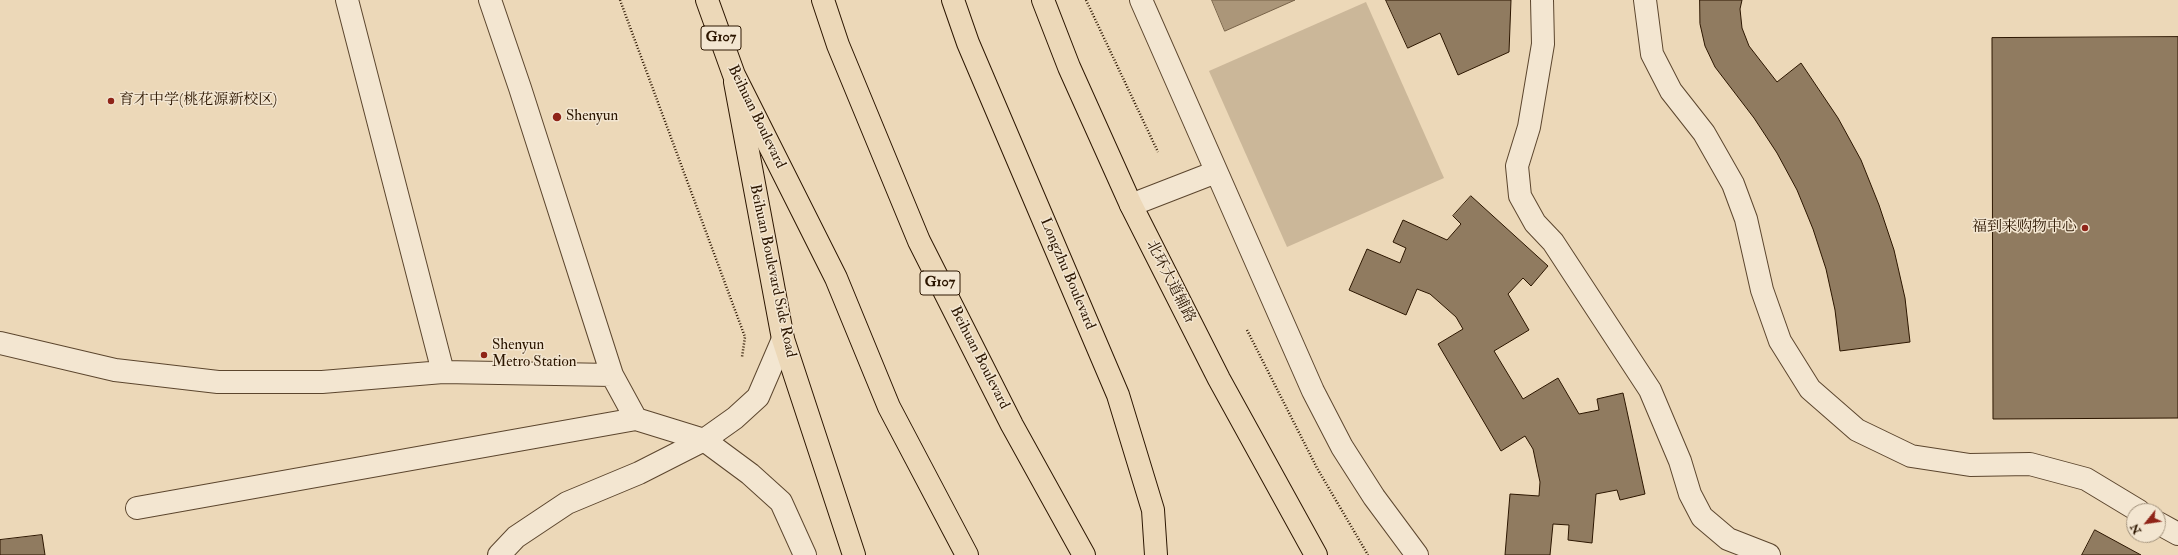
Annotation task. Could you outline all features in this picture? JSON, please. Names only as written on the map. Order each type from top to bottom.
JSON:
[{"type":"main road","name":"Beihuan Boulevard","points":[[707,0],[734,75],[836,278],[889,407],[967,555]]},
{"type":"main road","name":"Beihuan Boulevard","points":[[823,0],[838,45],[919,241],[1012,424],[1084,555]]},
{"type":"main road","name":"Longzhu Boulevard","points":[[953,0],[968,43],[1118,395],[1153,510],[1156,555]]},
{"type":"main road","name":"北环大道辅路","points":[[1042,0],[1069,67],[1131,205],[1219,379],[1316,555]]},
{"type":"main road","name":"Beihuan Boulevard Side Road","points":[[734,75],[783,339],[854,555]]},
{"type":"street","points":[[347,0],[443,372]]},
{"type":"street","points":[[490,0],[523,95],[612,375],[636,419]]},
{"type":"street","points":[[1141,0],[1317,398],[1350,459],[1374,497],[1417,555]]},
{"type":"street","points":[[1542,0],[1542,44],[1529,127],[1517,166],[1520,196],[1535,223],[1553,242],[1650,390],[1680,462],[1690,494],[1702,517],[1728,539],[1769,555]]},
{"type":"street","points":[[1645,0],[1652,54],[1671,91],[1704,133],[1733,184],[1746,219],[1762,290],[1780,341],[1810,389],[1858,430],[1911,456],[1970,465],[2030,464],[2086,479],[2126,503]]},
{"type":"street","points":[[1131,205],[1216,172]]},
{"type":"street","points":[[499,555],[516,537],[567,503],[639,473],[704,440],[735,418],[758,397],[783,339]]},
{"type":"street","points":[[0,343],[115,370],[218,382],[322,382],[443,372],[612,375]]},
{"type":"street","points":[[137,508],[636,419],[704,440],[750,474],[781,502],[805,555]]},
{"type":"street","points":[[2166,527],[2178,534]]},
{"type":"path","points":[[620,0],[745,337],[741,364]]},
{"type":"path","points":[[1086,0],[1158,152]]},
{"type":"shaded area","points":[[1212,0],[1295,0],[1225,31]]},
{"type":"shaded area","points":[[1366,2],[1444,178],[1287,247],[1209,71]]},
{"type":"building","points":[[1386,0],[1511,0],[1509,52],[1458,75],[1440,33],[1408,48]]},
{"type":"building","points":[[1700,0],[1742,0],[1740,9],[1742,28],[1749,46],[1777,82],[1801,63],[1838,118],[1861,160],[1879,205],[1894,250],[1905,298],[1910,342],[1840,351],[1835,310],[1826,269],[1813,229],[1797,190],[1777,153],[1754,118],[1715,67],[1705,46],[1700,24]]},
{"type":"building","name":"福到来购物中心","points":[[2178,37],[2178,418],[1993,419],[1992,38]]},
{"type":"building","points":[[1471,196],[1548,266],[1531,286],[1523,278],[1508,294],[1529,330],[1494,351],[1523,399],[1558,378],[1579,414],[1599,410],[1597,399],[1623,393],[1645,494],[1620,500],[1617,490],[1596,494],[1592,543],[1568,540],[1569,525],[1553,524],[1550,555],[1505,555],[1510,494],[1539,496],[1540,482],[1533,449],[1525,436],[1501,451],[1438,344],[1463,329],[1456,317],[1430,294],[1417,289],[1406,315],[1349,290],[1367,249],[1400,263],[1406,248],[1393,242],[1403,220],[1447,240],[1461,224],[1453,216]]},
{"type":"building","points":[[2095,530],[2141,555],[2082,555]]},
{"type":"building","points":[[42,535],[45,555],[0,555],[0,540]]},
{"type":"place","name":"育才中学(桃花源新校区)","points":[[111,101]]},
{"type":"place","name":"Shenyun","points":[[557,117]]},
{"type":"place","name":"福到来购物中心","points":[[2085,228]]},
{"type":"place","name":"Shenyun Metro Station","points":[[484,355]]}]
